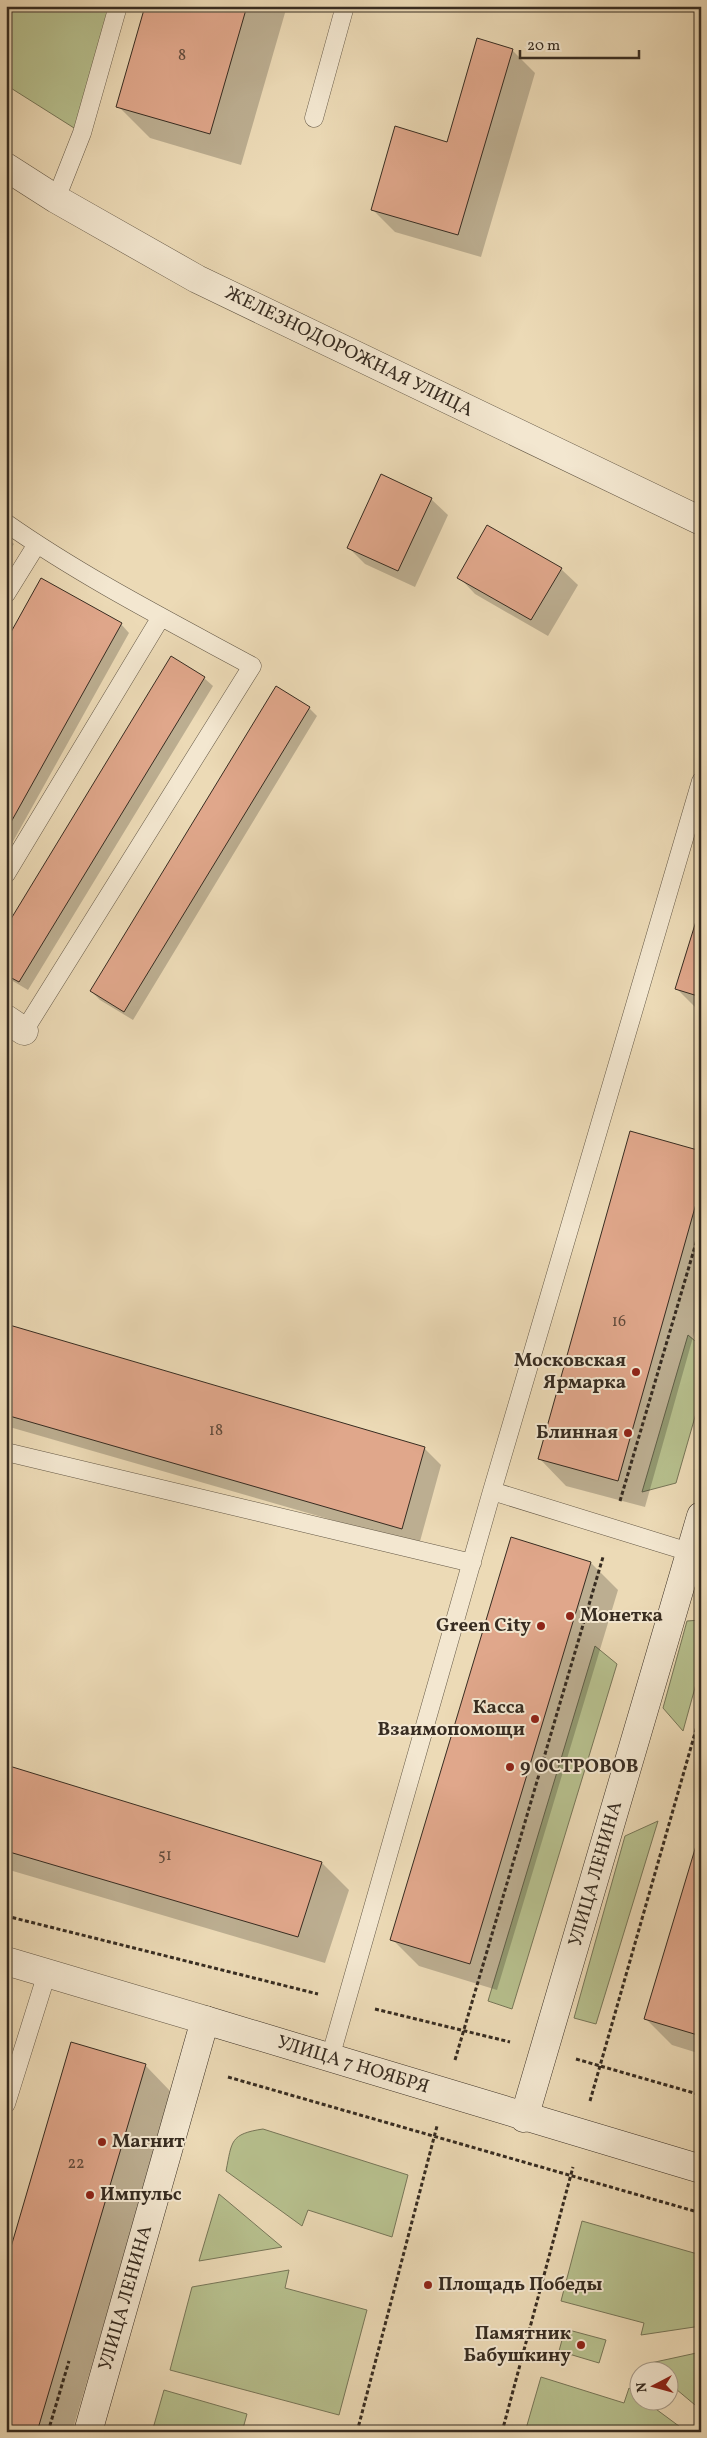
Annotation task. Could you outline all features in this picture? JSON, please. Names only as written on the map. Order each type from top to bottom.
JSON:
[{"type":"main road","name":"ЖЕЛЕЗНОДОРОЖНАЯ УЛИЦА","points":[[6,166],[56,199],[197,278],[701,521]]},
{"type":"main road","name":"УЛИЦА ЛЕНИНА","points":[[524,2118],[695,1554],[701,1516]]},
{"type":"main road","name":"УЛИЦА 7 НОЯБРЯ","points":[[6,1961],[524,2118],[701,2169]]},
{"type":"main road","name":"УЛИЦА ЛЕНИНА","points":[[88,2432],[205,2020]]},
{"type":"lane","points":[[56,199],[82,133],[118,6]]},
{"type":"lane","points":[[314,118],[344,6]]},
{"type":"lane","points":[[6,523],[37,544],[161,617],[252,666],[15,1025]]},
{"type":"lane","points":[[6,594],[37,544]]},
{"type":"lane","points":[[6,874],[161,617]]},
{"type":"lane","points":[[330,2058],[492,1491],[701,782]]},
{"type":"lane","points":[[6,1452],[472,1563]]},
{"type":"lane","points":[[492,1491],[695,1554]]},
{"type":"lane","points":[[6,2104],[47,1973]]},
{"type":"path","points":[[357,2432],[445,2093],[701,1226]]},
{"type":"path","points":[[502,2432],[581,2134],[701,1712]]},
{"type":"path","points":[[228,2077],[701,2213]]},
{"type":"path","points":[[48,2432],[70,2357]]},
{"type":"green space","points":[[6,6],[118,6],[82,133],[6,85]]},
{"type":"green space","points":[[688,1335],[701,1346],[701,1396],[676,1483],[642,1492]]},
{"type":"green space","points":[[701,1620],[701,1666],[683,1731],[663,1708],[687,1621]]},
{"type":"green space","points":[[595,1646],[617,1664],[512,2009],[488,2001]]},
{"type":"green space","points":[[658,1821],[596,2024],[574,2018],[625,1836]]},
{"type":"green space","points":[[263,2129],[408,2175],[392,2237],[308,2210],[302,2226],[226,2171],[234,2141],[244,2133]]},
{"type":"green space","points":[[219,2194],[282,2247],[199,2261]]},
{"type":"green space","points":[[582,2221],[701,2255],[701,2326],[641,2335],[644,2323],[561,2301]]},
{"type":"green space","points":[[289,2270],[285,2288],[367,2310],[339,2415],[170,2370],[192,2287]]},
{"type":"green space","points":[[565,2329],[606,2340],[599,2363],[559,2351]]},
{"type":"green space","points":[[701,2352],[701,2410],[680,2392],[680,2360],[664,2360]]},
{"type":"green space","points":[[541,2377],[624,2403],[629,2388],[630,2410],[657,2410],[687,2432],[525,2432]]},
{"type":"green space","points":[[164,2390],[247,2414],[242,2432],[152,2432]]},
{"type":"building","points":[[145,6],[247,6],[210,134],[116,107]]},
{"type":"building","points":[[477,38],[513,49],[458,235],[371,210],[395,126],[447,142]]},
{"type":"building","points":[[381,474],[432,498],[398,571],[347,548]]},
{"type":"building","points":[[487,525],[562,568],[531,620],[457,578]]},
{"type":"building","points":[[41,578],[122,623],[6,831],[6,641]]},
{"type":"building","points":[[171,656],[205,677],[19,982],[6,975],[6,927]]},
{"type":"building","points":[[276,686],[310,707],[124,1012],[90,991]]},
{"type":"building","points":[[701,905],[701,997],[675,989]]},
{"type":"building","points":[[630,1131],[701,1151],[701,1186],[618,1481],[538,1459]]},
{"type":"building","points":[[6,1324],[425,1447],[402,1529],[6,1415]]},
{"type":"building","points":[[511,1537],[591,1562],[470,1964],[390,1940]]},
{"type":"building","points":[[6,1765],[322,1862],[298,1937],[6,1851]]},
{"type":"building","points":[[701,1829],[701,2036],[644,2019]]},
{"type":"building","points":[[71,2042],[146,2064],[37,2432],[6,2432],[6,2264]]},
{"type":"place","name":"Московская Ярмарка","points":[[636,1372]]},
{"type":"place","name":"Блинная","points":[[628,1433]]},
{"type":"place","name":"Монетка","points":[[570,1616]]},
{"type":"place","name":"Green City","points":[[541,1626]]},
{"type":"place","name":"Касса Взаимопомощи","points":[[535,1719]]},
{"type":"place","name":"9 ОСТРОВОВ","points":[[510,1767]]},
{"type":"place","name":"Магнит","points":[[102,2142]]},
{"type":"place","name":"Импульс","points":[[90,2195]]},
{"type":"place","name":"Площадь Победы","points":[[428,2285]]},
{"type":"place","name":"Памятник Бабушкину","points":[[581,2345]]}]
